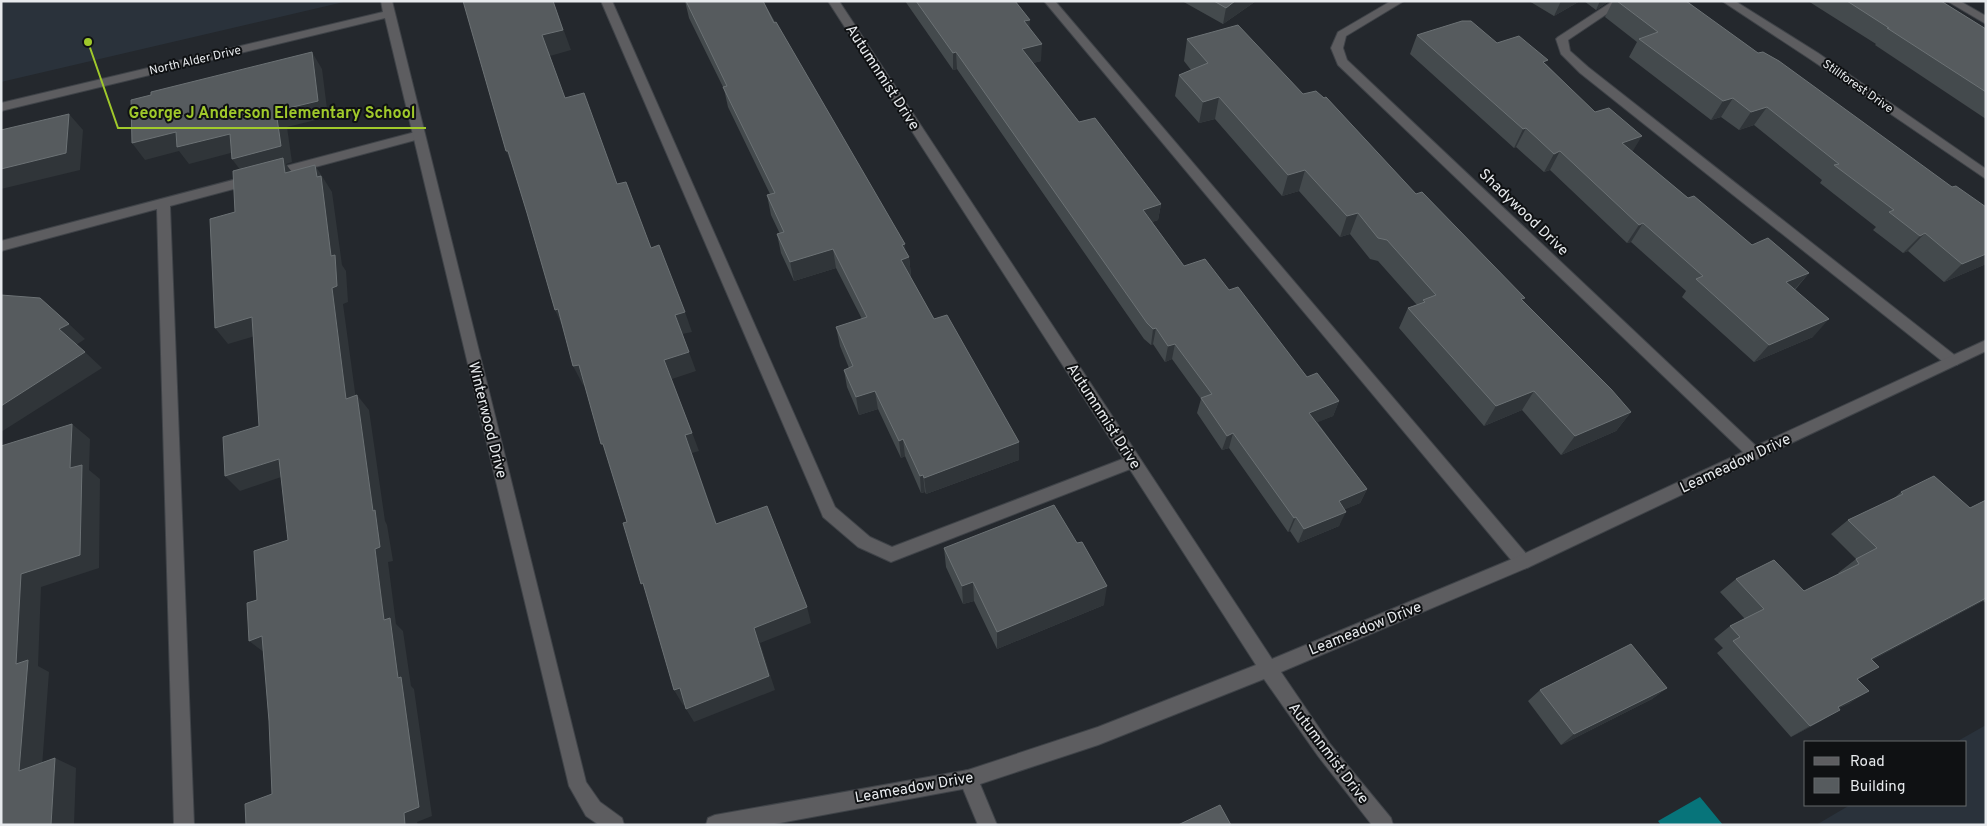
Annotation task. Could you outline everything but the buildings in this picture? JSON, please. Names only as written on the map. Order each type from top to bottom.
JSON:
[{"type":"street","points":[[606,1],[830,512],[850,530],[864,542],[891,555],[1133,460]]},
{"type":"street","name":"Autumnmist Drive","points":[[833,1],[1268,669],[1324,750],[1384,825]]},
{"type":"street","points":[[1049,1],[1523,562]]},
{"type":"street","name":"Shadywood Drive","points":[[1399,1],[1342,34],[1336,43],[1336,52],[1342,62],[1754,454]]},
{"type":"street","points":[[1621,1],[1562,39],[1565,52],[1591,76],[1952,361]]},
{"type":"street","name":"Stillforest Drive","points":[[1728,1],[1814,56],[1986,175]]},
{"type":"street","points":[[1952,1],[1986,21]]},
{"type":"street","name":"North Alder Drive","points":[[1,107],[387,8]]},
{"type":"street","name":"Winterwood Drive","points":[[387,8],[578,786],[593,809],[615,825]]},
{"type":"street","points":[[1,246],[419,135]]},
{"type":"street","points":[[163,203],[184,825]]},
{"type":"street","name":"Leameadow Drive","points":[[715,825],[968,779],[1098,736],[1268,669],[1523,562],[1986,345]]},
{"type":"street","points":[[968,779],[988,825]]},
{"type":"shaded area","points":[[1,1],[348,1],[1,82]]},
{"type":"shaded area","points":[[1986,725],[1986,825],[1816,825],[1848,806],[1967,806],[1967,741],[1958,741]]},
{"type":"water","points":[[1700,797],[1723,825],[1661,825],[1658,821]]},
{"type":"place","name":"George J Anderson Elementary School","points":[[88,42]]}]
